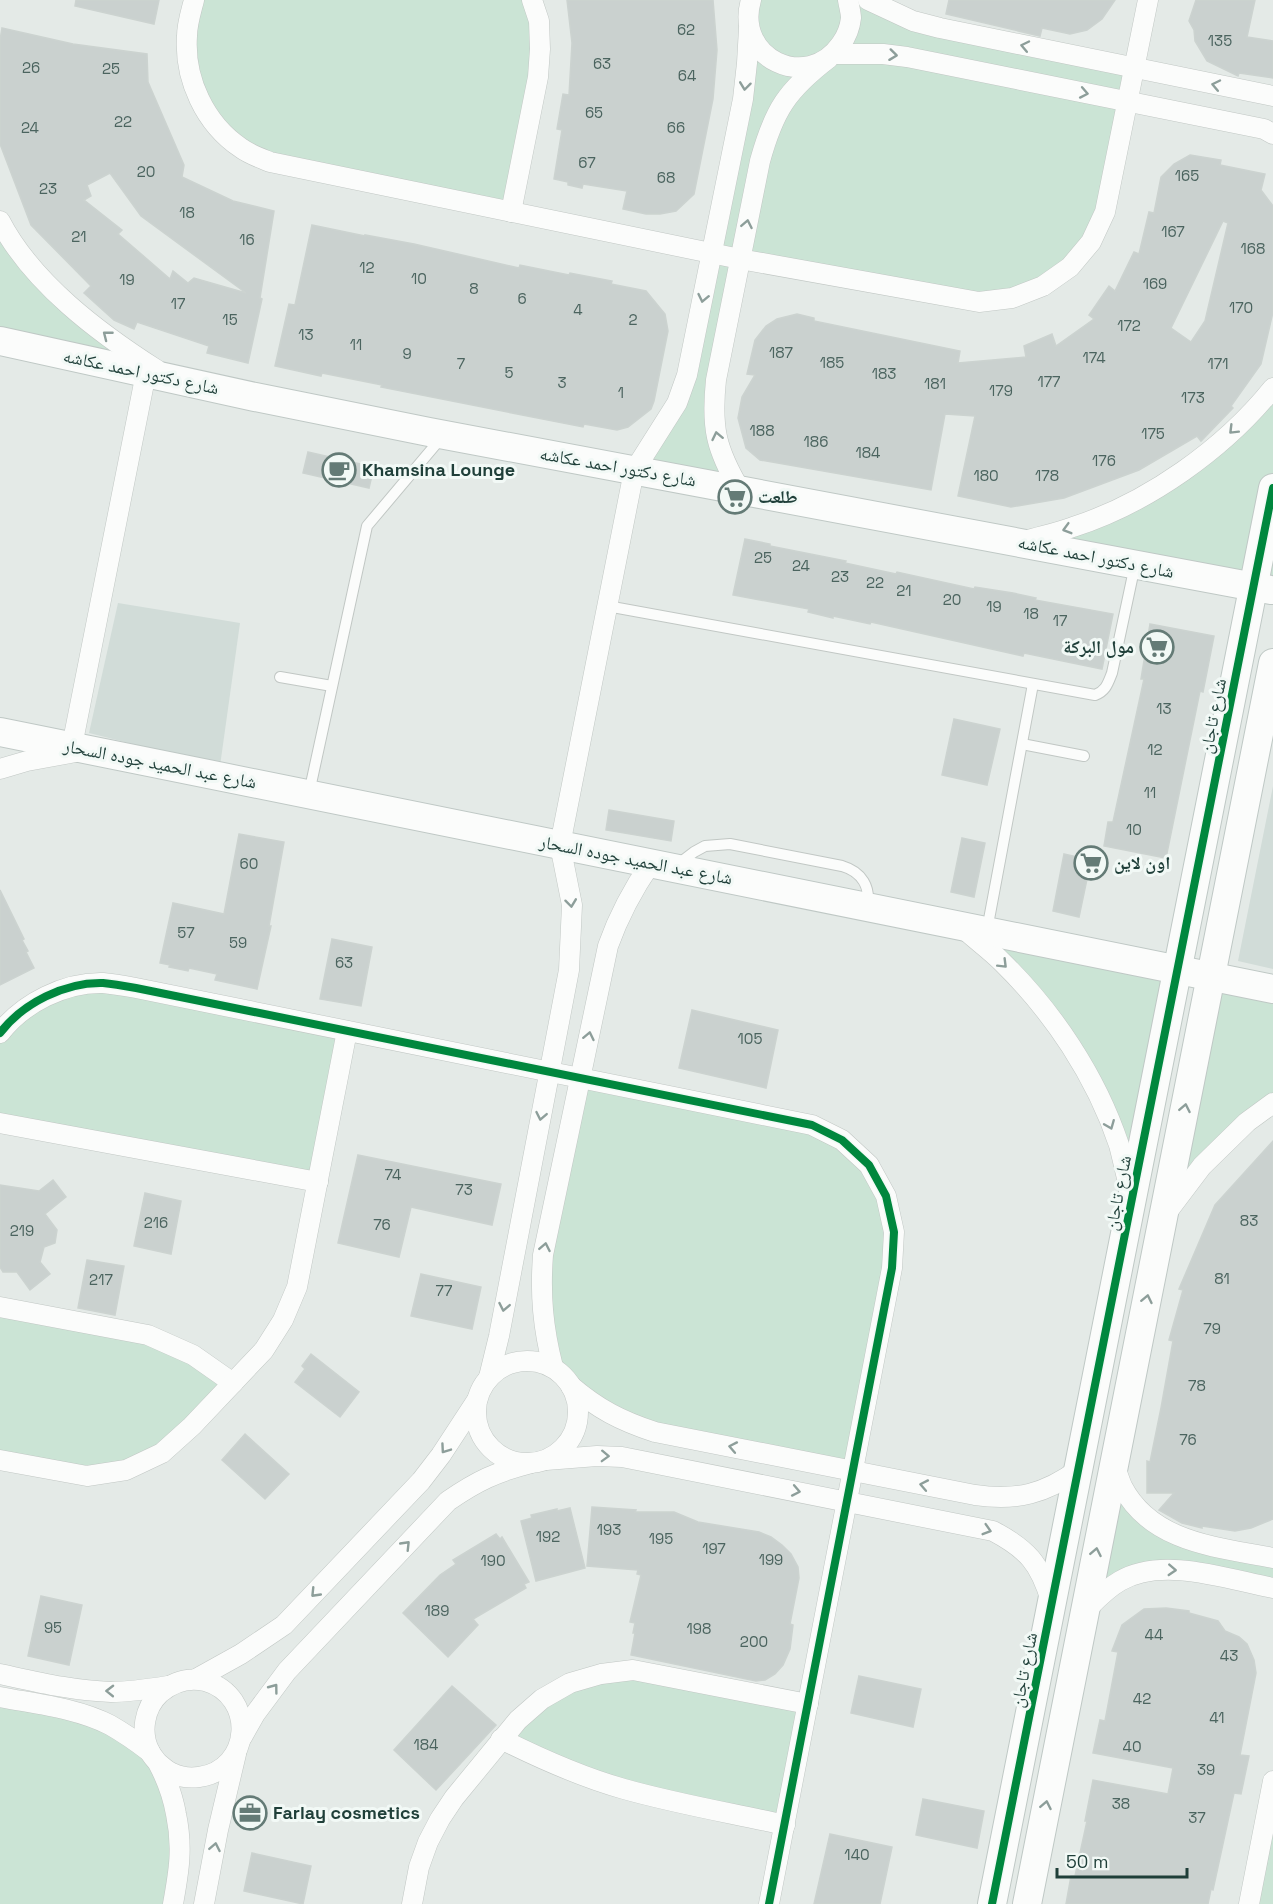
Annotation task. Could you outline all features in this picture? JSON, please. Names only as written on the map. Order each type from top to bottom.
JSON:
[{"type":"street","points":[[194,0],[187,36],[189,69],[199,99],[217,126],[241,148],[270,162],[740,259],[980,302],[1012,298],[1043,286],[1070,267],[1091,242],[1105,212],[1149,0]]},
{"type":"street","points":[[511,212],[538,77],[540,49],[538,21],[532,0]]},
{"type":"street","points":[[740,490],[726,465],[717,438],[713,409],[716,380],[760,161],[769,131],[783,102],[804,77],[832,56],[846,38],[851,18],[848,0]]},
{"type":"street","points":[[868,0],[913,21],[940,28],[1273,96]]},
{"type":"street","points":[[748,10],[755,44],[766,56],[781,65],[798,68],[814,66],[832,56],[883,54],[908,57],[1264,129],[1273,134]]},
{"type":"street","points":[[489,1377],[569,970],[572,904],[560,845],[634,471],[677,403],[687,375],[743,99],[747,63],[748,10]]},
{"type":"street","points":[[0,220],[7,234],[41,278],[81,315],[159,376],[82,748],[0,769]]},
{"type":"street","name":"شارع دكتور احمد عكاشه","points":[[0,341],[444,435],[1263,589]]},
{"type":"street","points":[[1019,542],[1085,523],[1127,504],[1177,476],[1222,440],[1273,388]]},
{"type":"street","name":"شارع تاجان","points":[[992,1904],[1178,969],[1263,589],[1273,488]]},
{"type":"street","points":[[1027,1904],[1273,663]]},
{"type":"street","name":"شارع عبد الحميد جوده السحار","points":[[0,732],[1273,989]]},
{"type":"street","points":[[553,1367],[542,1312],[543,1255],[608,946],[633,889],[663,865]]},
{"type":"street","points":[[959,925],[1001,961],[1039,1001],[1071,1046],[1097,1094],[1118,1144],[1133,1198]]},
{"type":"street","points":[[0,1033],[8,1023],[35,1001],[67,988],[102,983],[136,988],[812,1125],[842,1140],[868,1165],[886,1196],[894,1232],[892,1268],[769,1904]]},
{"type":"street","points":[[0,1460],[87,1476],[126,1470],[162,1453],[192,1426],[264,1350],[283,1320],[297,1287],[347,1030]]},
{"type":"street","points":[[1164,1216],[1202,1166],[1247,1122],[1273,1103]]},
{"type":"street","points":[[0,1124],[318,1182]]},
{"type":"street","points":[[0,1306],[148,1335],[193,1354],[233,1383]]},
{"type":"street","points":[[1104,1341],[1137,1348]]},
{"type":"street","points":[[571,1386],[578,1407],[575,1429],[564,1447],[539,1462],[515,1462],[500,1456],[487,1446],[479,1432],[476,1416],[481,1387],[503,1366],[519,1361],[536,1361],[553,1367],[589,1402],[610,1415],[655,1432],[997,1498],[1019,1497],[1041,1491],[1061,1482],[1079,1468]]},
{"type":"street","points":[[196,1679],[241,1654],[284,1625],[421,1481],[477,1400]]},
{"type":"street","points":[[0,1697],[86,1715],[130,1737],[173,1774],[191,1778],[210,1775],[226,1766],[260,1707],[287,1671],[448,1502],[473,1484],[501,1471],[539,1462],[589,1456],[622,1457],[993,1531],[1014,1542],[1032,1559],[1045,1580],[1052,1603]]},
{"type":"street","points":[[1114,1464],[1122,1487],[1135,1506],[1152,1523],[1173,1535],[1195,1542],[1273,1558]]},
{"type":"street","points":[[1085,1611],[1101,1594],[1121,1580],[1143,1572],[1167,1569],[1190,1571],[1273,1588]]},
{"type":"street","points":[[412,1904],[419,1867],[440,1819],[518,1720],[542,1699],[570,1683],[601,1674],[633,1670],[808,1704]]},
{"type":"street","points":[[0,1674],[66,1688],[93,1691],[139,1690],[196,1679],[216,1684],[232,1697],[241,1716],[240,1744],[218,1830],[204,1904]]},
{"type":"street","points":[[168,1686],[154,1699],[146,1715],[144,1734],[168,1787],[176,1812],[180,1839],[180,1865],[173,1904]]},
{"type":"street","points":[[501,1739],[540,1759],[622,1789],[784,1824]]},
{"type":"street","points":[[1249,1904],[1272,1792]]},
{"type":"street","points":[[1006,1836],[1039,1842]]},
{"type":"lane","points":[[309,794],[367,526],[444,435]]},
{"type":"lane","points":[[607,606],[1095,695],[1107,686],[1112,673],[1135,564]]},
{"type":"lane","points":[[280,677],[332,686]]},
{"type":"lane","points":[[987,931],[1033,684]]},
{"type":"lane","points":[[1022,744],[1084,756]]},
{"type":"shaded area","points":[[118,603],[240,623],[220,766],[89,733]]},
{"type":"shaded area","points":[[1273,786],[1273,969],[1238,961]]},
{"type":"green space","points":[[194,0],[532,0],[539,21],[511,212],[301,170],[217,126],[187,36]]},
{"type":"green space","points":[[745,0],[868,0],[1134,68],[1091,242],[1012,298],[740,259],[713,409],[740,490],[634,471],[677,403],[736,133]]},
{"type":"green space","points":[[0,221],[41,278],[172,379],[0,341]]},
{"type":"green space","points":[[1273,388],[1273,591],[1019,542],[1177,476]]},
{"type":"green space","points":[[959,925],[1178,969],[1133,1198],[1071,1045]]},
{"type":"green space","points":[[1211,976],[1273,988],[1273,1103],[1164,1216]]},
{"type":"green space","points":[[102,983],[347,1031],[318,1182],[0,1123],[0,1033],[8,1023]]},
{"type":"green space","points":[[580,1078],[812,1125],[869,1165],[894,1232],[853,1471],[655,1432],[571,1386],[553,1367],[542,1312]]},
{"type":"green space","points":[[0,1307],[148,1335],[233,1383],[126,1470],[0,1460]]},
{"type":"green space","points":[[1114,1464],[1152,1523],[1273,1558],[1273,1588],[1166,1569],[1101,1594]]},
{"type":"green space","points":[[601,1674],[808,1704],[785,1825],[665,1799],[501,1739],[518,1720]]},
{"type":"green space","points":[[0,1697],[130,1737],[168,1787],[173,1904],[0,1904]]},
{"type":"green space","points":[[1273,1798],[1273,1904],[1249,1904]]},
{"type":"building","points":[[76,0],[159,0],[154,24],[75,6]]},
{"type":"building","points":[[567,0],[713,0],[717,50],[713,99],[694,194],[676,211],[646,214],[623,209],[627,191],[583,184],[582,188],[554,179],[562,130],[557,129],[563,94],[569,95],[572,43]]},
{"type":"building","points":[[949,0],[1115,0],[1102,19],[1087,30],[1070,34],[1042,28],[1040,36],[946,14]]},
{"type":"building","points":[[1196,0],[1255,0],[1247,37],[1273,41],[1273,78],[1239,73],[1238,76],[1207,61],[1195,41],[1194,30],[1189,21]]},
{"type":"building","points":[[2,28],[73,44],[147,54],[148,82],[184,165],[182,177],[233,201],[274,211],[260,298],[262,299],[248,363],[207,353],[209,346],[137,322],[134,329],[114,320],[84,293],[91,286],[31,225],[0,144]],"holes":[[[110,173],[141,216],[246,293],[194,278],[188,283],[173,271],[170,279],[118,234],[122,230],[84,200],[91,196],[87,185]]]},
{"type":"building","points":[[1190,155],[1221,160],[1220,165],[1265,174],[1261,190],[1273,206],[1273,312],[1261,364],[1231,406],[1233,408],[1201,441],[1197,436],[1139,470],[1064,498],[1011,507],[958,496],[975,416],[945,414],[931,490],[760,460],[746,448],[738,418],[742,397],[755,375],[747,374],[755,340],[766,326],[777,319],[797,314],[814,318],[814,321],[960,351],[958,363],[1026,357],[1024,346],[1052,334],[1056,346],[1094,319],[1089,315],[1109,286],[1115,291],[1134,252],[1139,254],[1149,212],[1154,213],[1161,177],[1174,164]],"holes":[[[1223,221],[1228,223],[1205,321],[1191,342],[1171,328]]]},
{"type":"building","points":[[312,225],[414,244],[519,268],[520,265],[612,281],[611,284],[646,291],[665,314],[668,331],[651,409],[628,427],[617,430],[584,424],[583,427],[322,373],[321,376],[275,366],[289,304],[295,305]]},
{"type":"building","name":"Khamsina Lounge","points":[[308,452],[374,467],[369,488],[303,473]]},
{"type":"building","points":[[745,539],[896,574],[897,572],[974,589],[975,587],[1013,593],[1036,598],[1035,600],[1113,614],[1102,669],[1024,653],[1023,656],[871,622],[870,624],[833,616],[833,618],[808,612],[809,609],[733,595]]},
{"type":"building","points":[[1150,624],[1214,636],[1203,692],[1200,691],[1166,858],[1104,846],[1108,822],[1113,822],[1144,679],[1141,679]]},
{"type":"building","points":[[954,719],[1000,729],[987,785],[942,775]]},
{"type":"building","points":[[609,810],[674,821],[671,841],[606,830]]},
{"type":"building","points":[[239,834],[284,842],[269,926],[271,926],[257,989],[215,980],[217,974],[189,968],[188,971],[160,963],[173,903],[224,914]]},
{"type":"building","points":[[962,838],[985,843],[974,897],[951,892]]},
{"type":"building","points":[[1064,854],[1091,860],[1079,917],[1053,911]]},
{"type":"building","points":[[0,890],[24,939],[22,940],[28,951],[26,952],[34,968],[0,985]]},
{"type":"building","points":[[332,939],[372,947],[361,1006],[320,999]]},
{"type":"building","points":[[692,1010],[778,1030],[766,1088],[679,1068]]},
{"type":"building","points":[[1273,1141],[1273,1519],[1251,1528],[1235,1531],[1202,1526],[1202,1528],[1182,1523],[1159,1510],[1174,1493],[1147,1493],[1147,1461],[1150,1462],[1161,1408],[1173,1341],[1169,1340],[1183,1290],[1179,1289],[1215,1205]]},
{"type":"building","points":[[358,1155],[501,1184],[492,1225],[411,1207],[399,1257],[338,1243]]},
{"type":"building","points":[[53,1180],[66,1197],[45,1214],[57,1230],[55,1243],[44,1247],[40,1262],[50,1274],[30,1290],[17,1272],[3,1272],[0,1267],[0,1185],[39,1191]]},
{"type":"building","points":[[145,1193],[181,1201],[171,1254],[134,1246]]},
{"type":"building","points":[[87,1260],[124,1266],[115,1315],[78,1308]]},
{"type":"building","points":[[421,1274],[481,1287],[472,1329],[411,1316]]},
{"type":"building","points":[[311,1354],[359,1392],[340,1417],[295,1382],[305,1369],[302,1366]]},
{"type":"building","points":[[245,1434],[289,1474],[265,1499],[222,1460]]},
{"type":"building","points":[[592,1507],[636,1510],[635,1512],[674,1512],[698,1522],[759,1532],[782,1545],[791,1554],[798,1567],[799,1578],[790,1624],[793,1625],[790,1649],[783,1665],[765,1680],[756,1681],[631,1655],[635,1623],[630,1622],[641,1575],[637,1574],[638,1570],[587,1566]]},
{"type":"building","points":[[570,1508],[585,1568],[536,1581],[521,1521],[532,1518],[531,1515]]},
{"type":"building","points":[[496,1534],[500,1539],[502,1537],[529,1582],[524,1584],[526,1588],[473,1619],[478,1625],[448,1657],[403,1613],[440,1575],[456,1564],[453,1560]]},
{"type":"building","points":[[41,1596],[82,1605],[69,1665],[28,1656]]},
{"type":"building","points":[[1166,1608],[1189,1611],[1189,1613],[1218,1621],[1225,1631],[1239,1637],[1247,1644],[1254,1660],[1256,1673],[1240,1755],[1249,1756],[1241,1794],[1234,1793],[1213,1890],[1211,1889],[1208,1904],[1066,1904],[1071,1876],[1075,1876],[1087,1821],[1085,1821],[1093,1780],[1168,1794],[1173,1768],[1093,1753],[1100,1720],[1105,1721],[1118,1652],[1112,1651],[1122,1625],[1144,1609]]},
{"type":"building","points":[[859,1676],[921,1689],[913,1727],[851,1713]]},
{"type":"building","points":[[452,1686],[496,1725],[436,1790],[394,1750]]},
{"type":"building","points":[[923,1799],[984,1811],[977,1848],[916,1835]]},
{"type":"building","points":[[830,1834],[892,1847],[880,1904],[814,1904]]},
{"type":"building","points":[[252,1853],[311,1866],[303,1904],[244,1891]]},
{"type":"cycle path","points":[[992,1904],[1273,488]]},
{"type":"cycle path","points":[[0,1033],[20,1012],[60,990],[89,984],[115,984],[812,1125],[842,1140],[869,1165],[886,1196],[894,1232],[892,1268],[769,1904]]},
{"type":"place","name":"Khamsina Lounge","points":[[339,470]]},
{"type":"place","name":"طلعت","points":[[735,497]]},
{"type":"place","name":"مول البركة","points":[[1157,647]]},
{"type":"place","name":"اون لاين","points":[[1091,863]]},
{"type":"place","name":"Farlay cosmetics","points":[[250,1813]]}]
